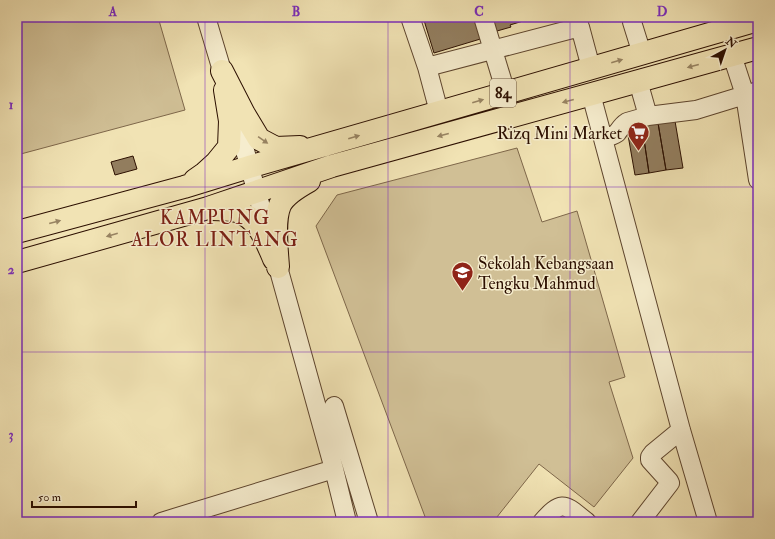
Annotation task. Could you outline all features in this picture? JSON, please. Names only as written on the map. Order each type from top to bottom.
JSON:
[{"type":"main road","name":"84","points":[[17,232],[184,188],[249,167],[758,20]]},
{"type":"main road","name":"84","points":[[17,262],[208,208],[332,166],[758,48]]},
{"type":"main road","points":[[222,71],[244,114],[259,138],[276,148],[321,146]]},
{"type":"main road","points":[[184,188],[216,163],[228,147],[230,121],[222,71]]},
{"type":"main road","points":[[278,267],[276,221],[280,204],[292,192],[332,166]]},
{"type":"main road","points":[[208,208],[236,211],[253,221],[261,231],[278,267]]},
{"type":"street","points":[[206,17],[278,267],[334,469],[347,522]]},
{"type":"street","points":[[410,17],[427,67],[439,112]]},
{"type":"street","points":[[483,17],[506,93]]},
{"type":"street","points":[[633,17],[632,22],[642,54]]},
{"type":"street","points":[[427,67],[493,50],[579,22],[591,68]]},
{"type":"street","points":[[732,55],[752,93],[758,180]]},
{"type":"street","points":[[638,81],[648,116]]},
{"type":"street","points":[[603,138],[616,133],[627,122],[648,116],[696,110],[752,93]]},
{"type":"street","points":[[590,94],[681,430],[708,522]]},
{"type":"street","points":[[334,406],[368,522]]},
{"type":"street","points":[[640,522],[670,483],[650,460],[650,458],[653,452],[681,430]]},
{"type":"street","points":[[161,522],[334,469]]},
{"type":"street","points":[[542,522],[554,509],[562,506],[568,507],[587,522]]},
{"type":"shaded area","points":[[17,17],[158,17],[185,110],[17,155]]},
{"type":"shaded area","name":"Sekolah Kebangsaan Tengku Mahmud","points":[[517,148],[542,222],[577,211],[625,377],[609,382],[633,458],[594,507],[539,464],[493,522],[427,522],[316,226],[337,195]]},
{"type":"building","points":[[423,17],[480,17],[487,37],[434,53]]},
{"type":"building","points":[[485,17],[536,17],[510,25],[511,27],[490,33]]},
{"type":"building","points":[[675,121],[683,168],[666,170],[658,123]]},
{"type":"building","points":[[658,123],[666,170],[649,173],[642,126]]},
{"type":"building","points":[[642,126],[649,173],[635,175],[628,135],[634,127]]},
{"type":"building","points":[[133,156],[137,169],[115,175],[111,162]]},
{"type":"place","name":"Rizq Mini Market","points":[[638,152]]},
{"type":"place","name":"Sekolah Kebangsaan Tengku Mahmud","points":[[463,292]]},
{"type":"district","name":"KAMPUNG ALOR LINTANG","points":[[215,229]]}]
